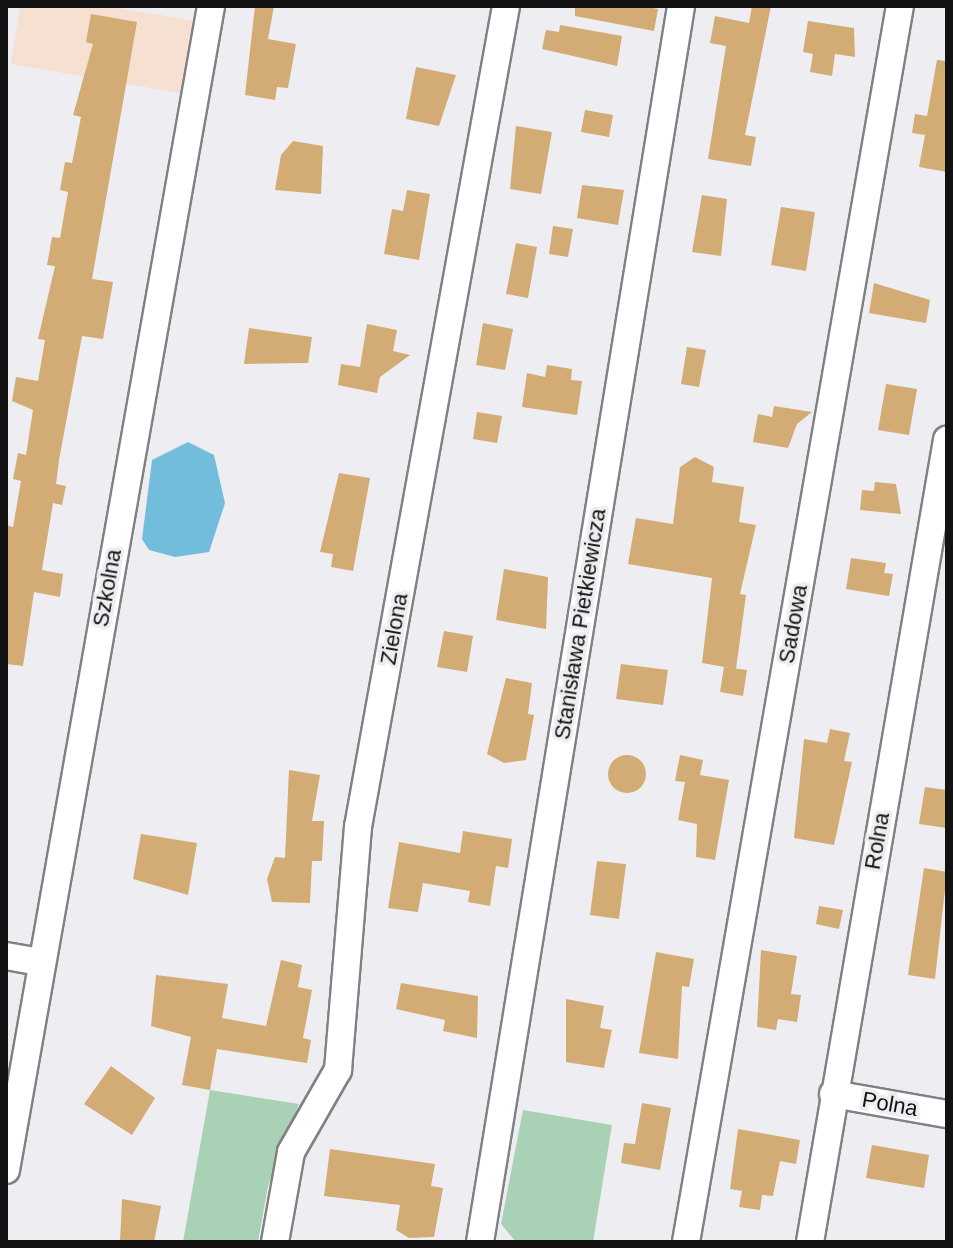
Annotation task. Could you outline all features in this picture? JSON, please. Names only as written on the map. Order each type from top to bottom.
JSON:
[{"type":"street","name":"Szkolna","points":[[6,1170],[40,962],[211,6]]},
{"type":"street","name":"Zielona","points":[[275,1242],[291,1152],[338,1070],[358,827],[506,6]]},
{"type":"street","name":"Stanisława Pietkiewicza","points":[[480,1242],[681,6]]},
{"type":"street","name":"Sadowa","points":[[686,1242],[900,6]]},
{"type":"street","name":"Rolna","points":[[810,1242],[947,440]]},
{"type":"street","points":[[6,956],[40,962]]},
{"type":"street","name":"Polna","points":[[833,1094],[947,1114]]},
{"type":"shaded area","points":[[20,6],[108,6],[195,21],[185,94],[11,64]]},
{"type":"green space","points":[[210,1090],[299,1104],[268,1186],[258,1242],[183,1242]]},
{"type":"green space","points":[[523,1110],[612,1125],[593,1242],[516,1242],[501,1224]]},
{"type":"water","points":[[188,442],[214,455],[225,503],[209,552],[175,557],[149,550],[142,539],[152,460]]},
{"type":"building","points":[[255,6],[274,6],[268,39],[296,44],[288,88],[277,87],[275,100],[245,95]]},
{"type":"building","points":[[575,6],[644,6],[658,9],[654,31],[575,16]]},
{"type":"building","points":[[752,6],[771,6],[745,135],[756,137],[751,166],[708,159],[726,46],[710,43],[715,16],[749,23]]},
{"type":"building","points":[[91,14],[137,22],[92,279],[113,282],[103,339],[82,336],[59,460],[56,484],[66,486],[62,505],[53,503],[42,570],[63,574],[60,597],[34,592],[23,666],[6,664],[6,525],[13,527],[21,481],[13,479],[18,453],[26,455],[33,410],[12,401],[16,377],[38,381],[45,340],[38,339],[55,266],[47,265],[52,237],[60,238],[68,192],[60,190],[65,162],[72,163],[81,117],[73,115],[93,44],[86,42]]},
{"type":"building","points":[[808,21],[854,28],[855,57],[835,54],[832,76],[810,72],[813,54],[803,52]]},
{"type":"building","points":[[560,25],[622,36],[617,66],[542,49],[546,30],[559,32]]},
{"type":"building","points":[[937,60],[947,61],[947,172],[919,167],[925,135],[912,133],[915,114],[927,116]]},
{"type":"building","points":[[416,67],[456,75],[439,126],[406,119]]},
{"type":"building","points":[[585,110],[613,115],[609,137],[581,132]]},
{"type":"building","points":[[516,126],[552,132],[541,194],[510,189]]},
{"type":"building","points":[[293,141],[323,146],[321,194],[275,190],[281,155]]},
{"type":"building","points":[[582,185],[624,190],[618,225],[577,218]]},
{"type":"building","points":[[407,190],[430,194],[419,260],[384,254],[392,209],[403,211]]},
{"type":"building","points":[[702,195],[727,199],[721,256],[692,252]]},
{"type":"building","points":[[781,207],[815,212],[806,271],[771,265]]},
{"type":"building","points":[[553,226],[573,229],[568,257],[549,254]]},
{"type":"building","points":[[516,243],[537,247],[528,298],[506,294]]},
{"type":"building","points":[[874,283],[930,300],[926,323],[869,313]]},
{"type":"building","points":[[483,323],[513,329],[505,370],[476,365]]},
{"type":"building","points":[[367,324],[397,330],[393,351],[410,355],[380,377],[377,393],[338,385],[341,364],[360,367]]},
{"type":"building","points":[[249,328],[312,337],[308,363],[244,364]]},
{"type":"building","points":[[687,347],[706,350],[699,387],[681,384]]},
{"type":"building","points":[[547,365],[572,369],[571,380],[582,381],[577,415],[522,407],[527,373],[545,377]]},
{"type":"building","points":[[886,384],[917,389],[909,435],[878,430]]},
{"type":"building","points":[[774,406],[812,412],[797,424],[788,448],[753,442],[758,414],[772,417]]},
{"type":"building","points":[[477,412],[502,416],[497,443],[473,439]]},
{"type":"building","points":[[695,457],[714,467],[712,482],[744,487],[739,522],[756,525],[740,594],[746,595],[736,669],[702,663],[712,578],[628,564],[636,518],[673,524],[680,467]]},
{"type":"building","points":[[339,473],[370,478],[353,571],[331,567],[333,554],[320,552]]},
{"type":"building","points":[[875,482],[896,484],[901,514],[860,510],[862,490],[874,491]]},
{"type":"building","points":[[851,558],[886,563],[884,573],[893,574],[889,596],[846,589]]},
{"type":"building","points":[[504,569],[548,577],[546,629],[496,620]]},
{"type":"building","points":[[444,631],[473,636],[467,672],[437,667]]},
{"type":"building","points":[[621,664],[668,670],[663,705],[616,699]]},
{"type":"building","points":[[724,667],[747,670],[743,696],[720,692]]},
{"type":"building","points":[[506,678],[532,683],[528,714],[534,715],[526,760],[504,763],[487,754]]},
{"type":"building","points":[[830,729],[850,733],[844,761],[852,762],[834,845],[794,838],[804,739],[827,743]]},
{"type":"building","points":[[627,755],[640,761],[646,774],[640,787],[627,793],[614,787],[608,774],[614,761]]},
{"type":"building","points":[[680,755],[703,760],[700,775],[729,780],[715,860],[696,857],[697,824],[678,820],[685,782],[675,781]]},
{"type":"building","points":[[289,770],[320,775],[312,821],[324,821],[322,861],[312,861],[310,903],[272,902],[267,879],[275,857],[285,858]]},
{"type":"building","points":[[925,787],[947,790],[947,828],[919,824]]},
{"type":"building","points":[[463,831],[512,839],[508,868],[496,866],[490,906],[468,902],[470,891],[423,883],[418,912],[388,908],[399,842],[460,853]]},
{"type":"building","points":[[141,834],[197,843],[188,895],[133,879]]},
{"type":"building","points":[[597,861],[626,864],[619,919],[590,915]]},
{"type":"building","points":[[924,868],[947,872],[935,979],[908,975]]},
{"type":"building","points":[[819,906],[843,910],[839,929],[816,924]]},
{"type":"building","points":[[761,950],[797,956],[791,994],[801,995],[797,1022],[778,1019],[776,1030],[757,1027]]},
{"type":"building","points":[[656,952],[694,959],[689,987],[682,986],[678,1059],[639,1053]]},
{"type":"building","points":[[281,960],[302,965],[298,987],[312,990],[303,1038],[311,1040],[307,1063],[217,1049],[210,1090],[182,1085],[191,1037],[151,1026],[156,975],[228,984],[222,1018],[266,1026]]},
{"type":"building","points":[[401,983],[478,996],[477,1038],[443,1031],[445,1020],[396,1009]]},
{"type":"building","points":[[566,999],[604,1006],[600,1028],[612,1030],[604,1068],[566,1062]]},
{"type":"building","points":[[111,1066],[155,1098],[132,1135],[84,1104]]},
{"type":"building","points":[[642,1103],[671,1108],[660,1170],[621,1163],[624,1143],[635,1144]]},
{"type":"building","points":[[738,1129],[800,1140],[796,1164],[780,1161],[773,1196],[762,1195],[760,1210],[739,1207],[742,1191],[730,1189]]},
{"type":"building","points":[[872,1145],[929,1155],[924,1188],[866,1178]]},
{"type":"building","points":[[330,1149],[435,1164],[431,1186],[443,1188],[434,1237],[409,1238],[396,1230],[400,1205],[324,1196]]},
{"type":"building","points":[[122,1199],[161,1206],[154,1242],[120,1242]]}]
